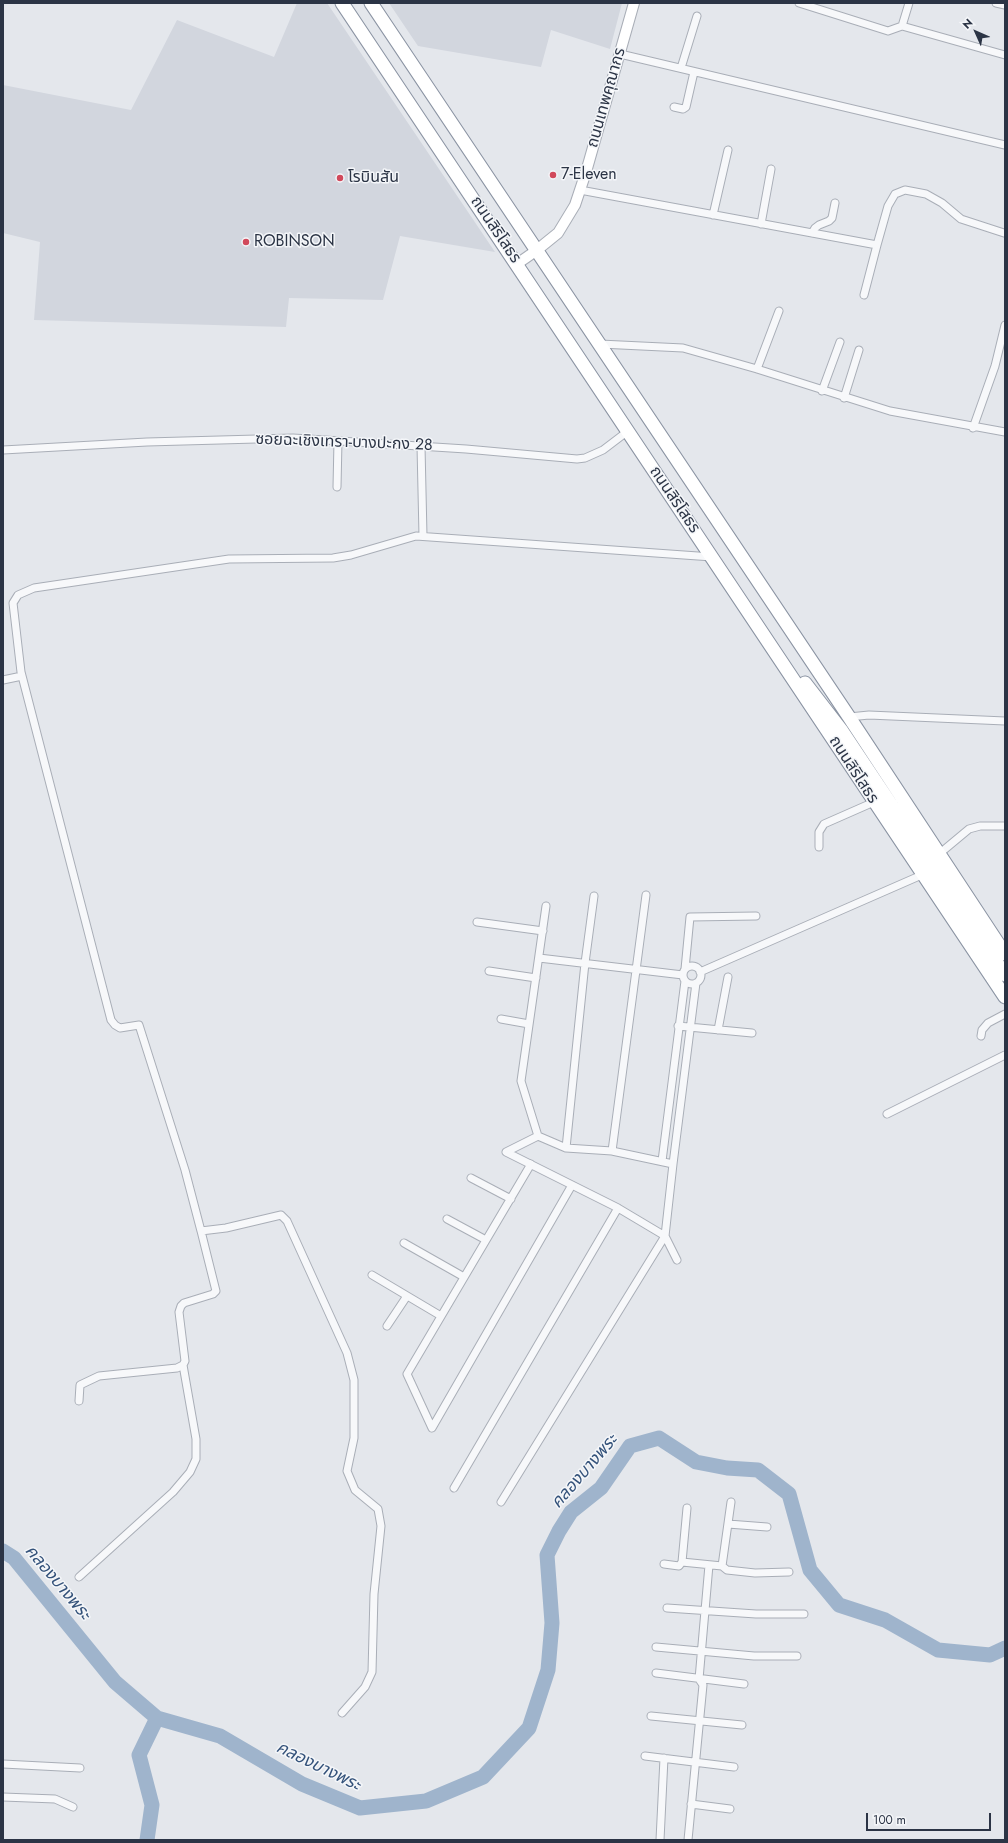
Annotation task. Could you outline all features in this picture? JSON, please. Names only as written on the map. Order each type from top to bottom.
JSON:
[{"type":"highway","name":"ถนนสิริโสธร","points":[[342,3],[1005,997]]},
{"type":"highway","name":"ถนนสิริโสธร","points":[[371,3],[849,717],[1005,954]]},
{"type":"highway","points":[[764,634],[842,731],[923,850],[1005,975]]},
{"type":"main road","name":"ถนนเทพคุณากร","points":[[517,264],[558,233],[566,221],[580,190],[634,3]]},
{"type":"street","points":[[799,3],[888,31],[902,26],[1005,55]]},
{"type":"street","points":[[902,26],[909,3]]},
{"type":"street","points":[[996,3],[1005,6]]},
{"type":"street","points":[[681,68],[697,16]]},
{"type":"street","points":[[620,54],[1005,145]]},
{"type":"street","points":[[674,107],[683,109],[686,107],[694,72]]},
{"type":"street","points":[[714,215],[728,150]]},
{"type":"street","points":[[761,224],[772,169]]},
{"type":"street","points":[[580,190],[877,245]]},
{"type":"street","points":[[864,295],[888,206],[895,194],[905,190],[926,194],[942,203],[961,219],[1004,233]]},
{"type":"street","points":[[812,234],[815,228],[829,222],[832,218],[835,203]]},
{"type":"street","points":[[757,369],[779,311]]},
{"type":"street","points":[[973,428],[1003,341],[1005,325]]},
{"type":"street","points":[[822,391],[840,342]]},
{"type":"street","points":[[600,344],[683,348],[757,369],[844,398],[890,411],[973,428],[1005,432]]},
{"type":"street","points":[[844,398],[859,350]]},
{"type":"street","name":"ซอยฉะเชิงเทรา-บางปะกง 28","points":[[3,450],[147,442],[293,438],[421,446],[577,459],[584,458],[603,450],[628,431]]},
{"type":"street","points":[[337,487],[338,441]]},
{"type":"street","points":[[421,446],[424,536]]},
{"type":"street","points":[[79,1577],[173,1492],[190,1472],[196,1459],[196,1439],[183,1365],[185,1361],[179,1312],[184,1303],[213,1294],[216,1291],[186,1170],[139,1025],[120,1028],[111,1020],[22,676],[13,603],[18,595],[34,588],[229,559],[333,558],[351,555],[398,540],[424,536],[712,558]]},
{"type":"street","points":[[3,680],[22,676]]},
{"type":"street","points":[[849,717],[869,715],[1005,721]]},
{"type":"street","points":[[819,847],[819,832],[824,824],[874,802]]},
{"type":"street","points":[[939,854],[956,838],[969,829],[980,826],[1005,826]]},
{"type":"street","points":[[700,972],[924,874]]},
{"type":"street","points":[[612,1152],[646,895]]},
{"type":"street","points":[[566,1148],[585,963],[594,896]]},
{"type":"street","points":[[546,906],[521,1081],[538,1136],[566,1148],[612,1152],[673,1164]]},
{"type":"street","points":[[662,1161],[690,917],[756,916]]},
{"type":"street","points":[[477,922],[542,931]]},
{"type":"street","points":[[539,958],[684,975],[690,984],[696,983]]},
{"type":"street","points":[[684,975],[693,966],[700,972]]},
{"type":"street","points":[[489,971],[536,978]]},
{"type":"street","points":[[501,1502],[665,1236],[689,1027],[696,983],[700,977],[700,972]]},
{"type":"street","points":[[718,1030],[728,977]]},
{"type":"street","points":[[981,1036],[982,1030],[988,1023],[1005,1014]]},
{"type":"street","points":[[501,1019],[529,1024]]},
{"type":"street","points":[[678,1026],[752,1034]]},
{"type":"street","points":[[886,1114],[1005,1055]]},
{"type":"street","points":[[538,1136],[506,1152],[618,1208],[665,1236],[677,1260]]},
{"type":"street","points":[[531,1164],[407,1374],[432,1428],[572,1185]]},
{"type":"street","points":[[471,1178],[511,1199]]},
{"type":"street","points":[[454,1488],[618,1208]]},
{"type":"street","points":[[200,1231],[226,1228],[281,1215],[287,1221],[347,1353],[354,1380],[354,1438],[347,1471],[355,1490],[378,1509],[381,1526],[374,1594],[372,1672],[365,1687],[342,1713]]},
{"type":"street","points":[[447,1219],[486,1240]]},
{"type":"street","points":[[404,1243],[464,1277]]},
{"type":"street","points":[[372,1275],[441,1316]]},
{"type":"street","points":[[387,1326],[407,1296]]},
{"type":"street","points":[[79,1401],[80,1385],[99,1376],[177,1368],[183,1365]]},
{"type":"street","points":[[722,1566],[731,1502]]},
{"type":"street","points":[[664,1564],[679,1566],[682,1562],[687,1508]]},
{"type":"street","points":[[728,1524],[767,1527]]},
{"type":"street","points":[[682,1562],[722,1566],[727,1570],[755,1573],[789,1572]]},
{"type":"street","points":[[688,1840],[703,1685],[699,1679],[709,1565]]},
{"type":"street","points":[[667,1608],[756,1614],[804,1614]]},
{"type":"street","points":[[656,1647],[754,1656],[797,1656]]},
{"type":"street","points":[[656,1673],[744,1684]]},
{"type":"street","points":[[651,1716],[742,1725]]},
{"type":"street","points":[[645,1756],[734,1767]]},
{"type":"street","points":[[660,1840],[664,1758]]},
{"type":"street","points":[[3,1764],[80,1768]]},
{"type":"street","points":[[3,1797],[55,1799],[73,1807]]},
{"type":"street","points":[[691,1804],[730,1809]]},
{"type":"shaded area","points":[[297,3],[327,3],[495,252],[400,236],[383,300],[289,298],[286,327],[34,320],[40,242],[3,233],[3,85],[131,110],[177,20],[274,57]]},
{"type":"shaded area","points":[[389,3],[622,3],[610,49],[551,30],[541,67],[418,46]]},
{"type":"waterway","name":"คลองบางพระ","points":[[3,1551],[14,1558],[115,1682],[157,1718],[220,1736],[302,1784],[360,1808],[426,1801],[483,1777],[529,1728],[548,1670],[552,1623],[547,1555],[559,1531],[571,1512],[601,1488],[630,1446],[659,1438],[696,1462],[727,1468],[758,1470],[789,1494],[810,1570],[839,1605],[885,1620],[938,1650],[990,1655],[1005,1648]]},
{"type":"waterway","points":[[147,1840],[152,1805],[139,1755],[157,1718]]},
{"type":"place","name":"7-Eleven","points":[[553,175]]},
{"type":"place","name":"โรบินสัน","points":[[340,178]]},
{"type":"place","name":"ROBINSON","points":[[246,242]]}]
